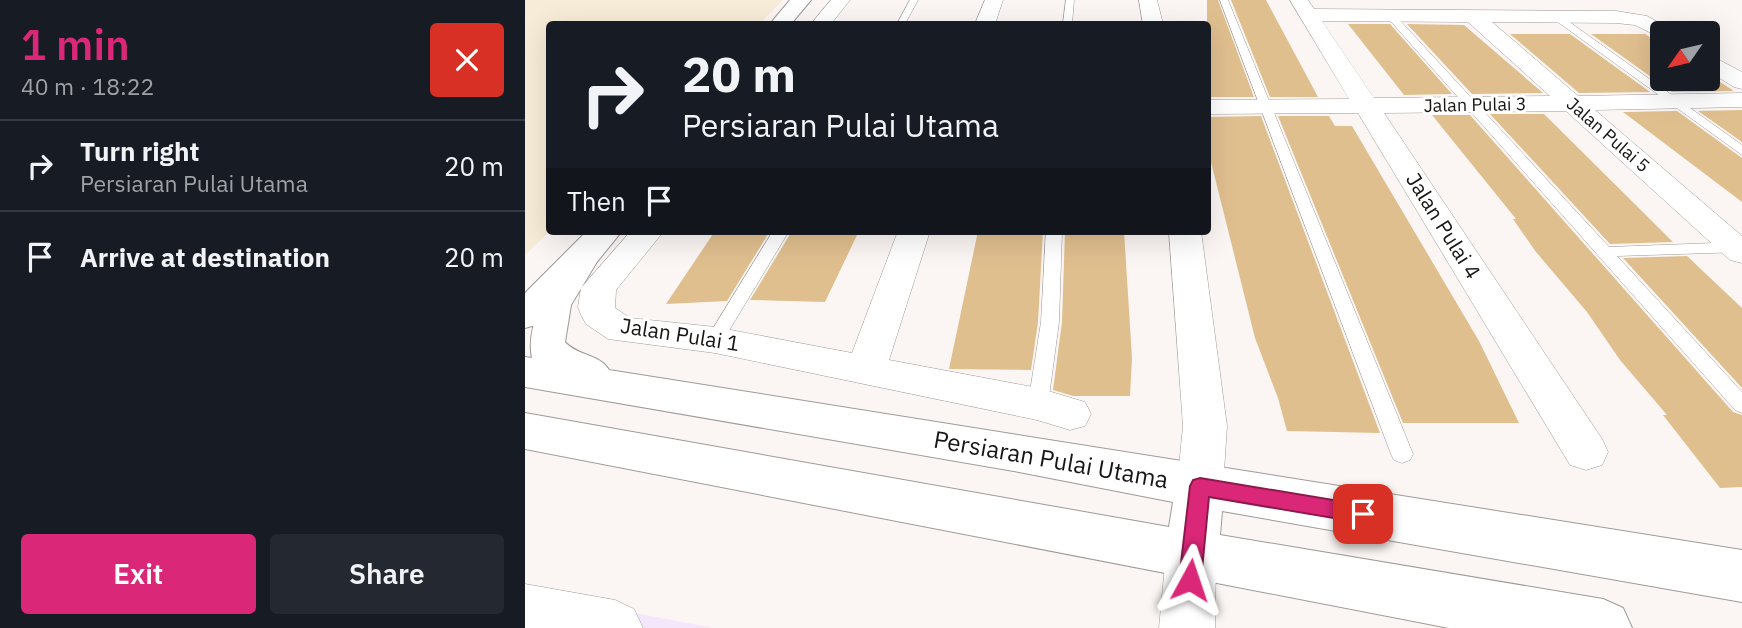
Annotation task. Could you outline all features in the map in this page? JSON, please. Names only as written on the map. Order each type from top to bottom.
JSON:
[{"type":"main road","points":[[783,21],[801,0]]},
{"type":"main road","points":[[525,314],[592,246]]},
{"type":"main road","points":[[592,246],[552,305],[544,345],[555,358],[627,389]]},
{"type":"main road","name":"Persiaran Pulai Utama","points":[[525,372],[1742,576]]},
{"type":"main road","points":[[535,434],[1603,628]]},
{"type":"main road","points":[[1191,555],[1200,486]]},
{"type":"street","points":[[824,21],[841,0]]},
{"type":"street","points":[[986,21],[994,0]]},
{"type":"street","points":[[1148,0],[1152,21]]},
{"type":"street","points":[[1304,8],[1390,15],[1640,20],[1650,26]]},
{"type":"street","name":"Jalan Pulai 4","points":[[1304,8],[1586,452]]},
{"type":"street","name":"Jalan Pulai 5","points":[[1474,17],[1740,249]]},
{"type":"street","points":[[1720,68],[1742,82]]},
{"type":"street","name":"Jalan Pulai 3","points":[[1211,107],[1742,100]]},
{"type":"street","name":"Jalan Pulai 1","points":[[645,235],[599,288],[596,307],[599,315],[621,330],[715,340],[1054,409]]},
{"type":"street","points":[[866,370],[913,235]]},
{"type":"street","points":[[1185,235],[1205,426],[1200,486]]},
{"type":"street","points":[[1187,628],[1191,555]]},
{"type":"street","points":[[525,611],[615,628]]},
{"type":"lane","points":[[903,21],[914,0]]},
{"type":"lane","points":[[1067,21],[1070,0]]},
{"type":"lane","points":[[1224,0],[1402,454]]},
{"type":"lane","points":[[1390,15],[1475,105],[1742,405]]},
{"type":"lane","points":[[1558,18],[1742,152]]},
{"type":"lane","points":[[715,340],[779,235]]},
{"type":"lane","points":[[1054,235],[1050,322],[1054,409]]},
{"type":"lane","points":[[1604,252],[1740,249]]},
{"type":"shaded area","points":[[525,0],[783,0],[762,21],[546,21],[546,235],[525,255]]},
{"type":"shaded area","points":[[525,592],[714,628],[525,628]]},
{"type":"building","points":[[1207,0],[1218,0],[1254,97],[1211,97],[1211,21],[1207,21]]},
{"type":"building","points":[[1231,0],[1266,0],[1318,97],[1270,97]]},
{"type":"building","points":[[1348,24],[1390,24],[1452,94],[1404,95]]},
{"type":"building","points":[[1407,24],[1464,25],[1543,93],[1472,94]]},
{"type":"building","points":[[1510,34],[1570,34],[1650,92],[1579,93]]},
{"type":"building","points":[[1591,34],[1645,34],[1650,37],[1650,76]]},
{"type":"building","points":[[1720,82],[1734,91],[1672,92],[1720,91]]},
{"type":"building","points":[[1742,110],[1742,142],[1698,111]]},
{"type":"building","points":[[1677,111],[1742,158],[1742,202],[1623,112]]},
{"type":"building","points":[[1490,114],[1544,114],[1673,242],[1610,244]]},
{"type":"building","points":[[1432,115],[1470,115],[1733,412],[1742,415],[1742,487],[1720,488],[1663,415],[1667,415],[1620,360],[1587,312],[1536,252],[1513,219],[1516,219]]},
{"type":"building","points":[[1261,116],[1380,433],[1287,431],[1278,398],[1255,338],[1211,162],[1211,117]]},
{"type":"building","points":[[1278,116],[1329,116],[1335,126],[1352,126],[1479,341],[1519,423],[1403,423]]},
{"type":"building","points":[[712,235],[768,235],[727,301],[666,304]]},
{"type":"building","points":[[790,235],[857,235],[825,302],[750,300]]},
{"type":"building","points":[[977,235],[1043,235],[1038,322],[1031,370],[949,369]]},
{"type":"building","points":[[1065,235],[1124,235],[1132,358],[1130,396],[1073,396],[1053,390],[1062,322]]},
{"type":"building","points":[[1687,256],[1742,308],[1742,388],[1623,258]]},
{"type":"route","points":[[1190,580],[1200,486],[1363,514]]}]
